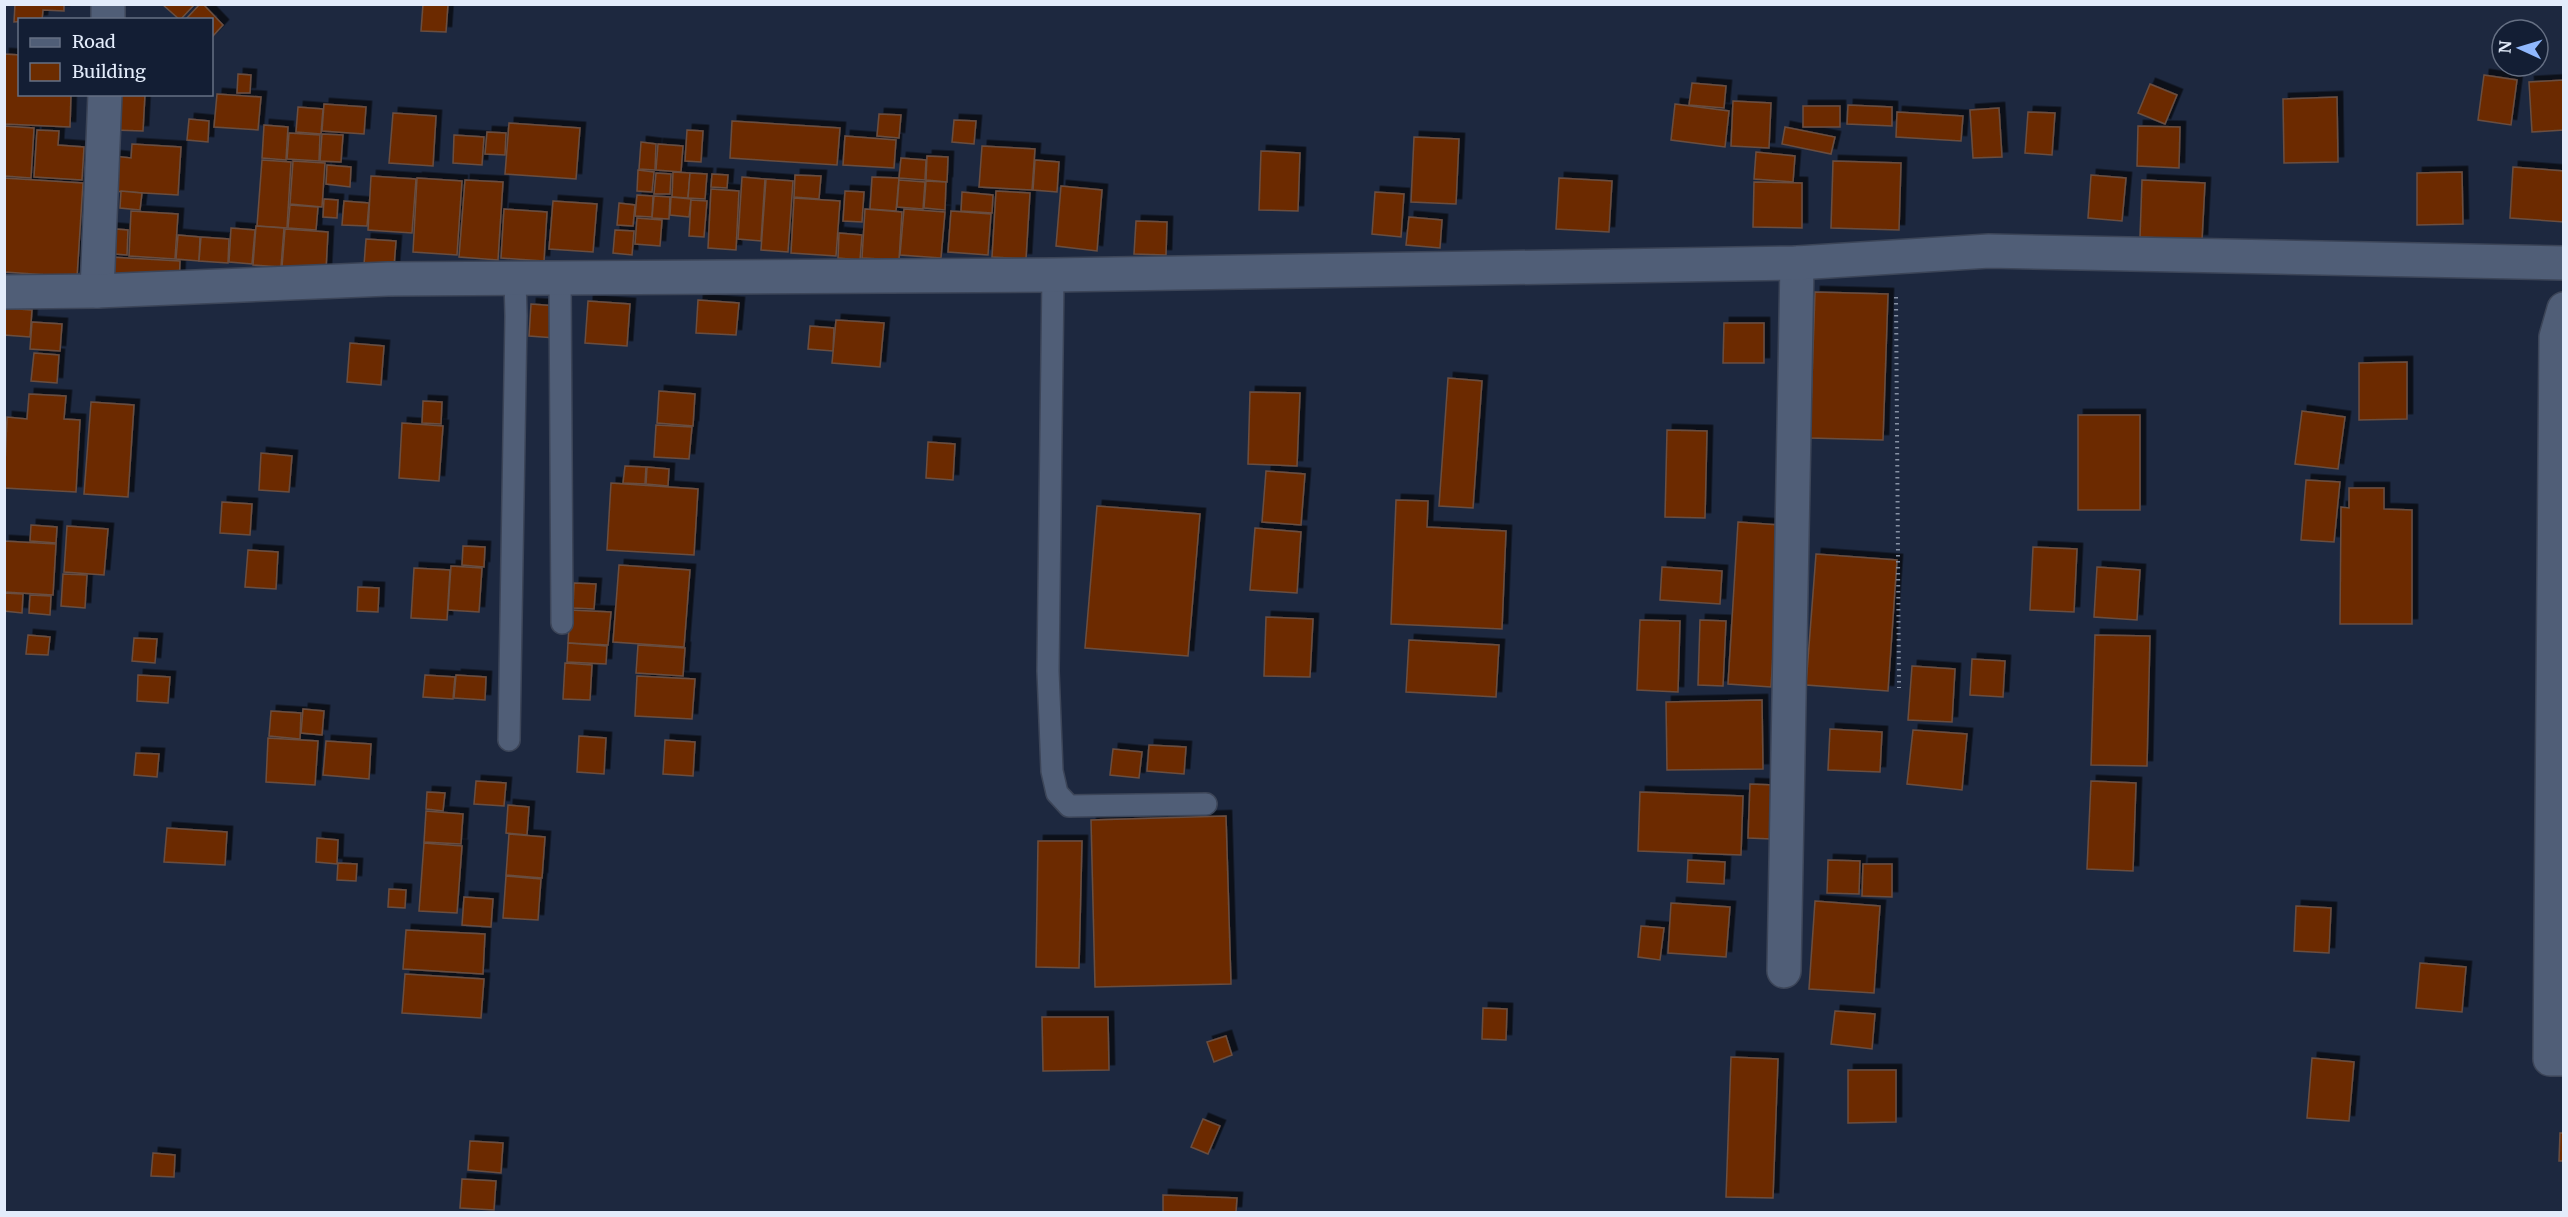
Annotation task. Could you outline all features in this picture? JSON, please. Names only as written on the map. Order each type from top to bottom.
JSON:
[{"type":"street","points":[[97,291],[105,96]]},
{"type":"street","points":[[4,292],[97,291],[388,279],[1053,275],[1797,263],[1989,251],[2564,263]]},
{"type":"street","points":[[1784,971],[1797,263]]},
{"type":"street","points":[[2564,309],[2556,337],[2550,1059],[2564,1059]]},
{"type":"lane","points":[[1053,275],[1048,671],[1052,771],[1057,793],[1069,806],[1206,804]]},
{"type":"lane","points":[[560,278],[562,623]]},
{"type":"lane","points":[[509,740],[515,279]]},
{"type":"path","points":[[1895,257],[1899,688]]},
{"type":"building","points":[[15,4],[64,4],[64,11],[43,10],[42,18],[18,18],[18,22],[14,22]]},
{"type":"building","points":[[162,4],[195,4],[182,18],[178,18]]},
{"type":"building","points":[[200,4],[203,4],[223,25],[213,36],[213,18],[187,18]]},
{"type":"building","points":[[423,4],[448,4],[446,32],[421,31]]},
{"type":"building","points":[[4,54],[18,55],[18,96],[71,96],[70,127],[4,124]]},
{"type":"building","points":[[238,74],[251,75],[250,93],[237,93]]},
{"type":"building","points":[[2484,75],[2490,76],[2490,78],[2517,80],[2511,125],[2478,120]]},
{"type":"building","points":[[2564,80],[2564,130],[2532,132],[2529,82]]},
{"type":"building","points":[[1692,83],[1726,86],[1724,108],[1689,105]]},
{"type":"building","points":[[2150,84],[2177,95],[2165,124],[2138,113]]},
{"type":"building","points":[[217,94],[261,97],[258,130],[214,127]]},
{"type":"building","points":[[116,96],[145,96],[143,131],[114,130]]},
{"type":"building","points":[[2337,97],[2338,162],[2284,163],[2283,99]]},
{"type":"building","points":[[1733,101],[1771,103],[1769,148],[1731,146]]},
{"type":"building","points":[[324,104],[366,107],[364,134],[322,131]]},
{"type":"building","points":[[1675,104],[1729,111],[1725,147],[1671,140]]},
{"type":"building","points":[[1848,105],[1892,107],[1892,126],[1847,124]]},
{"type":"building","points":[[1803,106],[1840,106],[1840,127],[1803,127]]},
{"type":"building","points":[[298,107],[323,109],[321,134],[296,132]]},
{"type":"building","points":[[1999,108],[2002,157],[1973,158],[1970,110]]},
{"type":"building","points":[[1897,112],[1963,116],[1961,141],[1896,137]]},
{"type":"building","points":[[2028,112],[2055,113],[2052,155],[2025,153]]},
{"type":"building","points":[[393,113],[436,116],[433,166],[389,163]]},
{"type":"building","points":[[879,114],[901,115],[899,138],[877,136]]},
{"type":"building","points":[[189,119],[209,121],[208,142],[187,140]]},
{"type":"building","points":[[954,120],[976,121],[974,144],[952,142]]},
{"type":"building","points":[[732,121],[840,128],[837,165],[730,158]]},
{"type":"building","points":[[509,123],[580,128],[576,179],[505,174]]},
{"type":"building","points":[[264,125],[288,127],[286,160],[262,158]]},
{"type":"building","points":[[4,126],[34,128],[31,178],[4,176]]},
{"type":"building","points":[[2138,126],[2180,127],[2179,168],[2137,166]]},
{"type":"building","points":[[1785,127],[1835,137],[1831,154],[1782,144]]},
{"type":"building","points":[[37,130],[59,131],[58,145],[84,147],[82,180],[34,177]]},
{"type":"building","points":[[687,130],[703,131],[701,162],[685,161]]},
{"type":"building","points":[[487,132],[506,133],[505,155],[485,154]]},
{"type":"building","points":[[289,133],[320,135],[319,161],[287,159]]},
{"type":"building","points":[[322,134],[343,135],[341,162],[320,161]]},
{"type":"building","points":[[454,135],[484,137],[482,165],[453,163]]},
{"type":"building","points":[[845,136],[896,140],[894,168],[843,165]]},
{"type":"building","points":[[1414,137],[1459,139],[1456,204],[1411,202]]},
{"type":"building","points":[[641,142],[656,144],[655,170],[639,169]]},
{"type":"building","points":[[132,144],[181,147],[178,195],[111,191],[114,156],[131,158]]},
{"type":"building","points":[[658,144],[683,146],[681,172],[656,170]]},
{"type":"building","points":[[982,146],[1035,149],[1032,190],[979,187]]},
{"type":"building","points":[[1261,151],[1300,153],[1298,211],[1259,210]]},
{"type":"building","points":[[1756,152],[1795,156],[1793,182],[1754,179]]},
{"type":"building","points":[[927,156],[948,157],[947,182],[926,180]]},
{"type":"building","points":[[901,158],[926,160],[925,180],[899,178]]},
{"type":"building","points":[[262,160],[291,162],[287,228],[257,226]]},
{"type":"building","points":[[1035,160],[1059,162],[1057,192],[1033,190]]},
{"type":"building","points":[[293,161],[325,163],[322,207],[290,204]]},
{"type":"building","points":[[1833,161],[1901,163],[1899,230],[1831,228]]},
{"type":"building","points":[[327,165],[351,167],[350,187],[326,184]]},
{"type":"building","points":[[2513,167],[2564,171],[2564,222],[2510,218]]},
{"type":"building","points":[[638,170],[654,172],[652,192],[637,191]]},
{"type":"building","points":[[673,172],[690,173],[688,198],[672,197]]},
{"type":"building","points":[[2462,172],[2463,224],[2417,225],[2417,173]]},
{"type":"building","points":[[656,173],[671,174],[670,194],[654,194]]},
{"type":"building","points":[[690,173],[707,174],[705,199],[688,198]]},
{"type":"building","points":[[712,174],[728,175],[727,188],[711,187]]},
{"type":"building","points":[[795,175],[821,176],[819,199],[794,197]]},
{"type":"building","points":[[2091,175],[2126,178],[2122,221],[2088,218]]},
{"type":"building","points":[[371,176],[416,179],[412,233],[368,230]]},
{"type":"building","points":[[742,177],[765,179],[761,241],[738,239]]},
{"type":"building","points":[[872,177],[899,178],[896,211],[870,209]]},
{"type":"building","points":[[4,178],[83,183],[77,277],[4,272]]},
{"type":"building","points":[[417,178],[462,181],[457,255],[413,252]]},
{"type":"building","points":[[1559,178],[1612,181],[1609,232],[1556,229]]},
{"type":"building","points":[[766,179],[793,181],[788,252],[761,250]]},
{"type":"building","points":[[465,180],[503,182],[498,260],[459,257]]},
{"type":"building","points":[[899,180],[925,182],[923,209],[897,207]]},
{"type":"building","points":[[2142,180],[2205,183],[2202,240],[2140,237]]},
{"type":"building","points":[[926,181],[946,182],[945,210],[924,208]]},
{"type":"building","points":[[1754,182],[1802,183],[1802,228],[1753,227]]},
{"type":"building","points":[[1061,186],[1102,190],[1097,251],[1056,246]]},
{"type":"building","points":[[711,189],[739,191],[736,250],[708,248]]},
{"type":"building","points":[[121,191],[142,193],[140,210],[120,208]]},
{"type":"building","points":[[845,191],[864,192],[862,222],[843,221]]},
{"type":"building","points":[[996,191],[1030,193],[1026,259],[992,257]]},
{"type":"building","points":[[962,192],[993,195],[992,213],[961,211]]},
{"type":"building","points":[[1375,192],[1404,194],[1401,237],[1372,234]]},
{"type":"building","points":[[637,195],[653,196],[652,217],[635,216]]},
{"type":"building","points":[[654,196],[670,197],[669,219],[652,218]]},
{"type":"building","points":[[671,197],[691,199],[689,217],[670,215]]},
{"type":"building","points":[[794,198],[840,201],[836,256],[791,253]]},
{"type":"building","points":[[324,199],[338,200],[337,218],[323,217]]},
{"type":"building","points":[[691,200],[707,201],[704,237],[689,236]]},
{"type":"building","points":[[344,201],[369,203],[367,226],[342,225]]},
{"type":"building","points":[[553,201],[597,204],[593,252],[549,249]]},
{"type":"building","points":[[619,203],[635,205],[633,226],[617,225]]},
{"type":"building","points":[[290,205],[318,207],[316,230],[288,228]]},
{"type":"building","points":[[504,209],[547,212],[544,261],[501,258]]},
{"type":"building","points":[[865,209],[902,212],[899,260],[862,258]]},
{"type":"building","points":[[904,209],[945,212],[941,258],[900,255]]},
{"type":"building","points":[[131,211],[178,214],[175,259],[129,256]]},
{"type":"building","points":[[951,211],[991,214],[988,255],[948,252]]},
{"type":"building","points":[[1409,217],[1442,220],[1440,248],[1406,245]]},
{"type":"building","points":[[637,218],[662,220],[660,246],[635,244]]},
{"type":"building","points":[[1136,221],[1167,222],[1166,255],[1134,254]]},
{"type":"building","points":[[256,226],[284,228],[281,267],[253,265]]},
{"type":"building","points":[[103,228],[128,230],[127,255],[101,253]]},
{"type":"building","points":[[231,228],[255,230],[252,264],[229,262]]},
{"type":"building","points":[[285,229],[328,232],[326,270],[282,267]]},
{"type":"building","points":[[615,230],[634,231],[632,255],[613,253]]},
{"type":"building","points":[[839,233],[862,235],[860,260],[838,258]]},
{"type":"building","points":[[178,235],[200,237],[199,261],[176,259]]},
{"type":"building","points":[[201,237],[229,239],[228,263],[199,261]]},
{"type":"building","points":[[366,239],[396,241],[394,267],[364,265]]},
{"type":"building","points":[[110,257],[180,261],[179,285],[109,280]]},
{"type":"building","points":[[1815,292],[1888,294],[1883,440],[1810,438]]},
{"type":"building","points":[[698,300],[739,303],[736,335],[696,333]]},
{"type":"building","points":[[588,301],[630,304],[627,346],[585,343]]},
{"type":"building","points":[[531,304],[557,306],[555,338],[529,336]]},
{"type":"building","points":[[4,308],[32,310],[30,337],[4,335]]},
{"type":"building","points":[[836,320],[884,323],[880,367],[832,363]]},
{"type":"building","points":[[32,322],[62,324],[60,351],[30,349]]},
{"type":"building","points":[[1724,323],[1764,323],[1764,363],[1723,363]]},
{"type":"building","points":[[810,326],[834,328],[833,351],[808,349]]},
{"type":"building","points":[[350,343],[384,346],[381,385],[347,382]]},
{"type":"building","points":[[34,353],[59,355],[57,383],[31,381]]},
{"type":"building","points":[[2407,362],[2407,419],[2359,420],[2359,363]]},
{"type":"building","points":[[1448,378],[1482,381],[1473,508],[1439,506]]},
{"type":"building","points":[[659,391],[695,394],[693,426],[657,423]]},
{"type":"building","points":[[1250,392],[1300,393],[1297,466],[1248,464]]},
{"type":"building","points":[[29,394],[66,396],[64,419],[80,420],[76,492],[4,488],[7,417],[27,419]]},
{"type":"building","points":[[423,401],[442,402],[441,424],[422,423]]},
{"type":"building","points":[[91,402],[134,405],[128,497],[84,494]]},
{"type":"building","points":[[2302,411],[2345,417],[2338,469],[2295,464]]},
{"type":"building","points":[[2078,415],[2140,415],[2140,510],[2078,510]]},
{"type":"building","points":[[402,423],[443,426],[439,481],[399,478]]},
{"type":"building","points":[[656,425],[692,427],[689,459],[654,457]]},
{"type":"building","points":[[1667,430],[1707,431],[1705,518],[1665,517]]},
{"type":"building","points":[[928,442],[955,444],[953,480],[926,478]]},
{"type":"building","points":[[261,453],[292,456],[289,492],[259,490]]},
{"type":"building","points":[[625,466],[646,467],[645,484],[623,483]]},
{"type":"building","points":[[647,467],[669,469],[668,486],[646,484]]},
{"type":"building","points":[[1266,471],[1305,474],[1301,525],[1262,522]]},
{"type":"building","points":[[2306,480],[2340,482],[2334,542],[2301,540]]},
{"type":"building","points":[[611,483],[698,489],[694,555],[607,550]]},
{"type":"building","points":[[2349,488],[2384,488],[2384,509],[2412,510],[2412,624],[2340,624],[2341,507],[2349,508]]},
{"type":"building","points":[[1396,500],[1428,501],[1427,527],[1506,531],[1502,629],[1391,624]]},
{"type":"building","points":[[222,502],[252,504],[250,535],[220,533]]},
{"type":"building","points":[[1097,506],[1200,514],[1188,656],[1085,648]]},
{"type":"building","points":[[1738,522],[1781,525],[1771,687],[1728,684]]},
{"type":"building","points":[[31,525],[57,527],[56,543],[30,541]]},
{"type":"building","points":[[67,526],[108,529],[104,575],[64,572]]},
{"type":"building","points":[[1255,528],[1301,532],[1297,593],[1250,590]]},
{"type":"building","points":[[4,541],[56,544],[53,595],[4,592]]},
{"type":"building","points":[[463,546],[485,547],[484,567],[462,565]]},
{"type":"building","points":[[2033,547],[2077,549],[2074,612],[2030,610]]},
{"type":"building","points":[[248,550],[278,552],[276,589],[245,587]]},
{"type":"building","points":[[1816,554],[1897,560],[1888,691],[1806,685]]},
{"type":"building","points":[[619,565],[690,570],[684,647],[613,642]]},
{"type":"building","points":[[451,566],[482,568],[479,612],[448,610]]},
{"type":"building","points":[[1662,567],[1722,571],[1720,604],[1660,600]]},
{"type":"building","points":[[2097,567],[2140,570],[2137,620],[2094,617]]},
{"type":"building","points":[[414,568],[450,570],[447,620],[411,618]]},
{"type":"building","points":[[63,574],[87,575],[85,608],[61,606]]},
{"type":"building","points":[[574,583],[596,584],[594,609],[573,608]]},
{"type":"building","points":[[358,587],[379,588],[378,612],[357,611]]},
{"type":"building","points":[[4,593],[23,594],[22,613],[4,611]]},
{"type":"building","points":[[30,595],[51,596],[50,615],[29,613]]},
{"type":"building","points":[[570,610],[611,612],[608,645],[568,643]]},
{"type":"building","points":[[1266,617],[1313,619],[1310,677],[1264,676]]},
{"type":"building","points":[[1640,620],[1680,621],[1678,692],[1637,690]]},
{"type":"building","points":[[1700,620],[1726,621],[1723,686],[1698,685]]},
{"type":"building","points":[[28,635],[50,637],[48,655],[26,654]]},
{"type":"building","points":[[2095,635],[2150,636],[2147,766],[2091,765]]},
{"type":"building","points":[[134,638],[157,639],[155,663],[132,661]]},
{"type":"building","points":[[1409,640],[1499,645],[1496,697],[1406,692]]},
{"type":"building","points":[[568,643],[607,646],[606,664],[567,662]]},
{"type":"building","points":[[638,645],[685,648],[683,676],[636,673]]},
{"type":"building","points":[[1972,659],[2005,661],[2003,697],[1970,695]]},
{"type":"building","points":[[565,663],[592,665],[590,700],[563,699]]},
{"type":"building","points":[[1912,666],[1955,669],[1952,722],[1908,720]]},
{"type":"building","points":[[138,675],[170,677],[168,703],[137,701]]},
{"type":"building","points":[[425,675],[455,677],[453,699],[423,697]]},
{"type":"building","points":[[456,675],[486,677],[485,700],[454,698]]},
{"type":"building","points":[[637,676],[695,679],[692,719],[635,716]]},
{"type":"building","points":[[1762,700],[1763,769],[1667,770],[1666,702]]},
{"type":"building","points":[[303,709],[324,711],[322,735],[301,733]]},
{"type":"building","points":[[271,711],[301,713],[300,739],[269,736]]},
{"type":"building","points":[[1830,729],[1882,732],[1880,772],[1828,770]]},
{"type":"building","points":[[1913,730],[1967,734],[1962,790],[1907,784]]},
{"type":"building","points":[[579,736],[606,738],[604,774],[577,772]]},
{"type":"building","points":[[268,738],[318,741],[315,785],[266,782]]},
{"type":"building","points":[[665,740],[695,742],[693,776],[663,774]]},
{"type":"building","points":[[326,741],[371,744],[369,779],[323,775]]},
{"type":"building","points":[[1149,745],[1186,747],[1184,774],[1147,771]]},
{"type":"building","points":[[1113,749],[1142,752],[1139,778],[1110,775]]},
{"type":"building","points":[[136,753],[159,754],[157,777],[134,775]]},
{"type":"building","points":[[476,781],[506,783],[504,806],[474,804]]},
{"type":"building","points":[[2091,781],[2136,783],[2133,871],[2087,869]]},
{"type":"building","points":[[1750,784],[1774,785],[1772,839],[1748,838]]},
{"type":"building","points":[[427,792],[445,793],[443,811],[426,809]]},
{"type":"building","points":[[1640,792],[1743,796],[1741,855],[1638,851]]},
{"type":"building","points":[[508,805],[529,807],[527,835],[506,833]]},
{"type":"building","points":[[426,811],[463,814],[461,844],[424,842]]},
{"type":"building","points":[[1226,816],[1231,984],[1095,987],[1091,820]]},
{"type":"building","points":[[167,828],[227,832],[225,865],[164,862]]},
{"type":"building","points":[[509,834],[545,837],[542,878],[506,875]]},
{"type":"building","points":[[317,838],[338,840],[337,864],[316,862]]},
{"type":"building","points":[[1038,841],[1082,841],[1079,968],[1036,967]]},
{"type":"building","points":[[424,843],[462,846],[457,913],[419,911]]},
{"type":"building","points":[[1688,860],[1725,862],[1724,884],[1687,882]]},
{"type":"building","points":[[1828,860],[1860,861],[1859,894],[1827,893]]},
{"type":"building","points":[[338,863],[357,864],[356,881],[337,880]]},
{"type":"building","points":[[1863,864],[1892,864],[1892,897],[1862,896]]},
{"type":"building","points":[[506,876],[541,879],[538,920],[503,918]]},
{"type":"building","points":[[389,889],[406,890],[405,908],[388,907]]},
{"type":"building","points":[[464,897],[493,899],[491,927],[462,925]]},
{"type":"building","points":[[1815,901],[1880,906],[1874,993],[1809,989]]},
{"type":"building","points":[[1671,903],[1730,907],[1726,957],[1668,953]]},
{"type":"building","points":[[2296,906],[2331,908],[2329,953],[2294,951]]},
{"type":"building","points":[[1641,926],[1664,928],[1660,960],[1638,957]]},
{"type":"building","points":[[406,930],[485,934],[483,974],[403,969]]},
{"type":"building","points":[[2420,963],[2466,967],[2462,1012],[2416,1008]]},
{"type":"building","points":[[405,974],[484,979],[481,1018],[402,1013]]},
{"type":"building","points":[[1483,1008],[1507,1009],[1506,1040],[1482,1039]]},
{"type":"building","points":[[1835,1011],[1875,1014],[1872,1049],[1831,1044]]},
{"type":"building","points":[[1042,1017],[1108,1017],[1109,1070],[1043,1071]]},
{"type":"building","points":[[1226,1036],[1232,1055],[1214,1062],[1207,1042]]},
{"type":"building","points":[[1731,1057],[1778,1059],[1773,1198],[1726,1197]]},
{"type":"building","points":[[2312,1058],[2354,1062],[2349,1121],[2307,1118]]},
{"type":"building","points":[[1848,1070],[1896,1070],[1896,1122],[1848,1123]]},
{"type":"building","points":[[1203,1119],[1220,1126],[1208,1154],[1191,1147]]},
{"type":"building","points":[[2560,1133],[2564,1133],[2564,1161],[2559,1161]]},
{"type":"building","points":[[470,1141],[503,1143],[501,1173],[468,1170]]},
{"type":"building","points":[[153,1153],[175,1155],[174,1177],[151,1176]]},
{"type":"building","points":[[462,1179],[496,1181],[494,1210],[460,1208]]},
{"type":"building","points":[[1163,1195],[1237,1198],[1236,1212],[1163,1212]]}]
